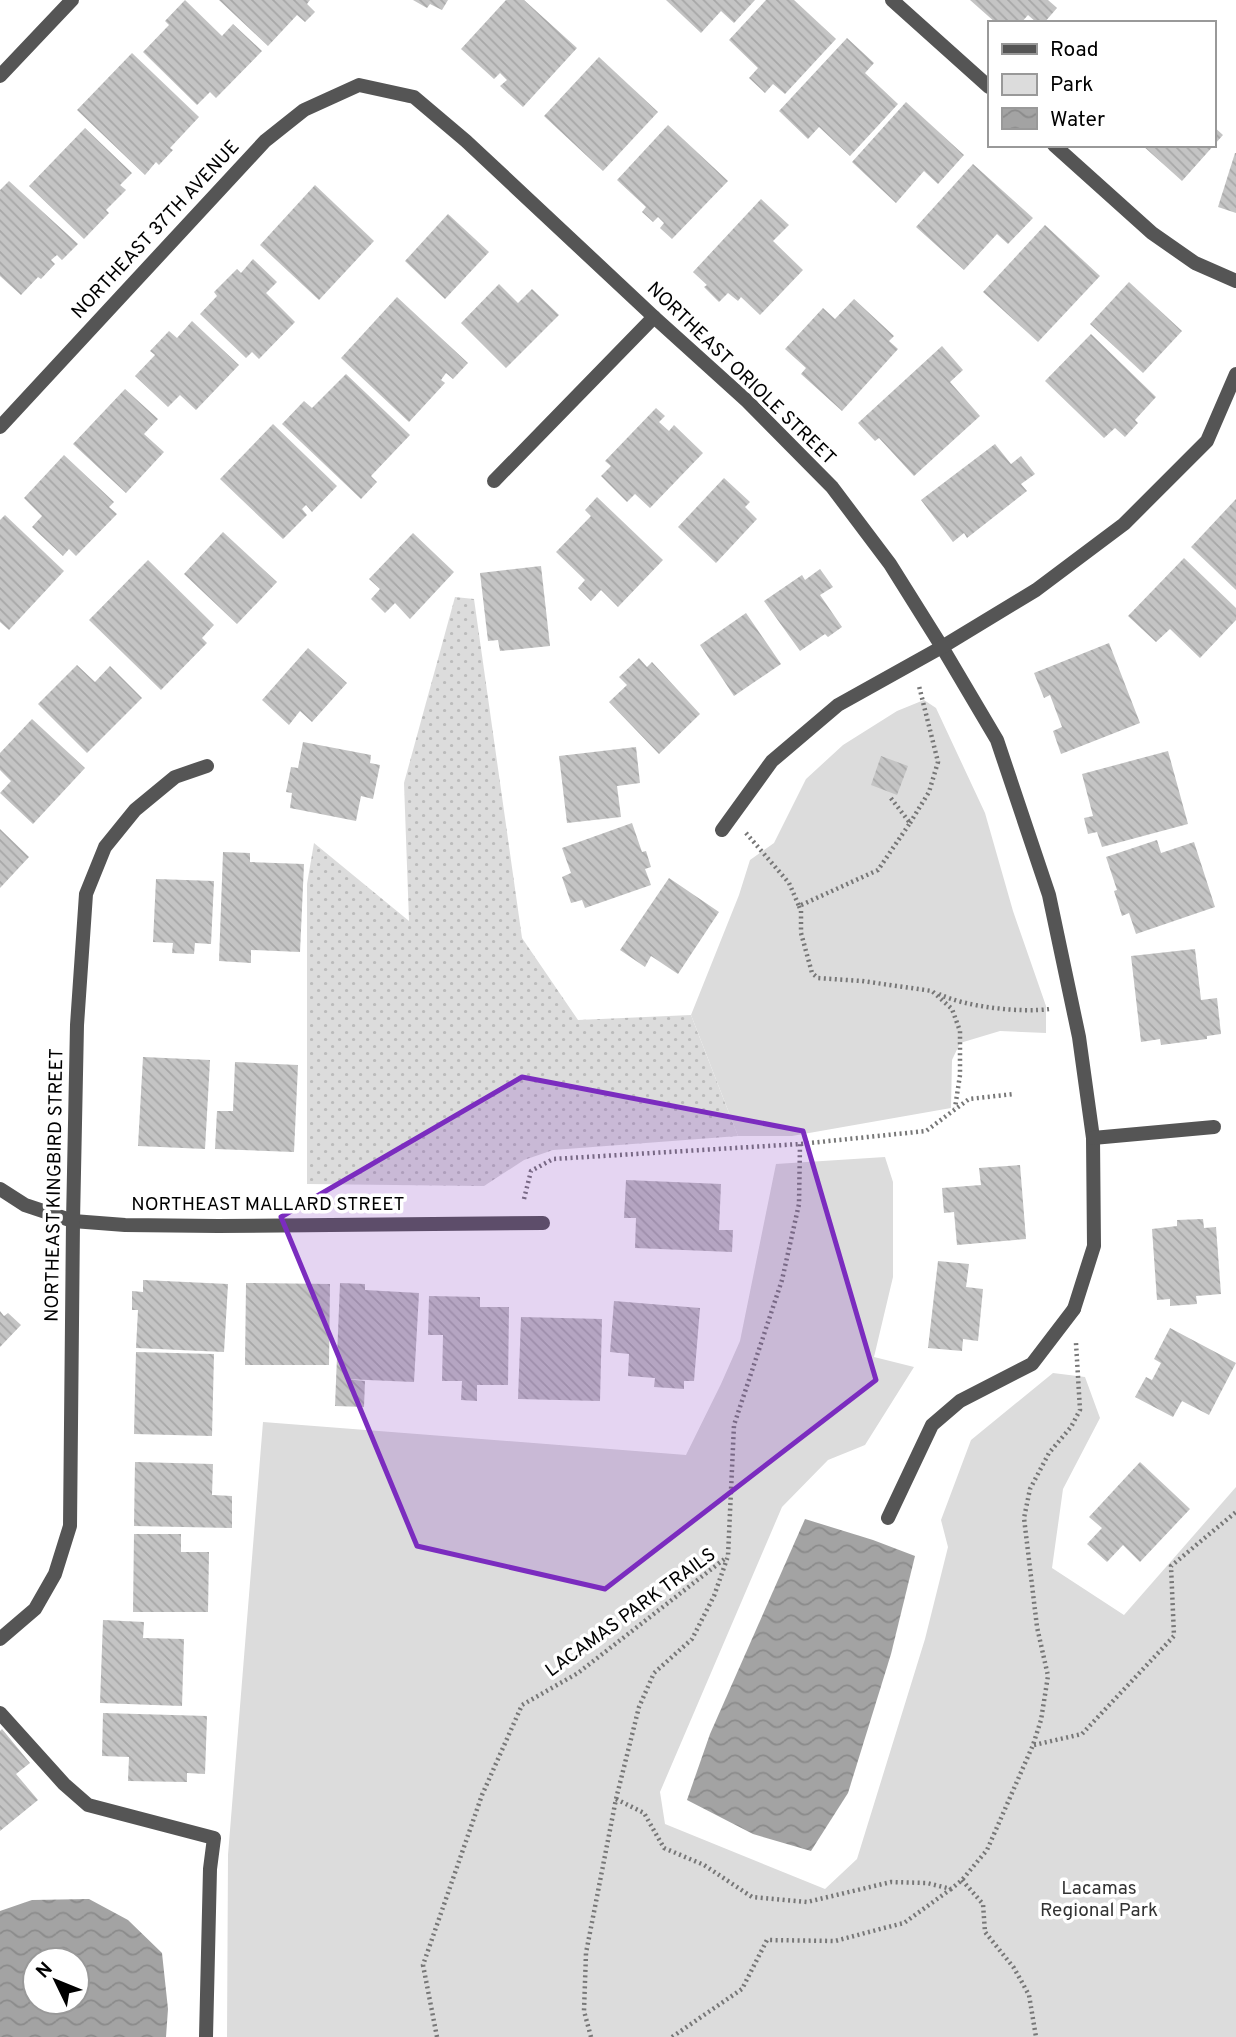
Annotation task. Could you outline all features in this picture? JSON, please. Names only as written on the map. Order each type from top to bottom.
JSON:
[{"type":"street","points":[[0,76],[72,0]]},
{"type":"street","points":[[892,0],[988,86]]},
{"type":"street","name":"NORTHEAST ORIOLE STREET","points":[[359,85],[414,97],[466,141],[747,401],[832,487],[890,564],[997,740],[1049,895],[1079,1037],[1093,1138],[1094,1246],[1074,1309],[1032,1364],[960,1401],[932,1425],[888,1518]]},
{"type":"street","name":"NORTHEAST 37TH AVENUE","points":[[0,427],[265,141],[304,110],[359,85]]},
{"type":"street","points":[[1056,147],[1152,233],[1195,263],[1236,281]]},
{"type":"street","points":[[494,481],[654,317]]},
{"type":"street","points":[[722,830],[772,761],[838,705],[1036,590],[1124,524],[1207,441],[1236,374]]},
{"type":"street","name":"NORTHEAST KINGBIRD STREET","points":[[0,1639],[35,1609],[55,1574],[70,1526],[77,1025],[86,894],[106,847],[135,810],[175,777],[207,766]]},
{"type":"street","points":[[1093,1138],[1214,1126]]},
{"type":"street","name":"NORTHEAST MALLARD STREET","points":[[0,1189],[25,1205],[73,1221],[125,1225],[543,1223]]},
{"type":"street","points":[[0,1713],[64,1784],[88,1805],[214,1838],[206,2037]]},
{"type":"path","points":[[799,906],[878,870],[929,792],[939,762],[924,700],[911,665]]},
{"type":"path","points":[[890,796],[910,823]]},
{"type":"path","points":[[732,817],[789,883],[801,911],[801,933],[812,973],[818,978],[932,991],[950,1000],[1004,1009],[1040,1010],[1072,1006]]},
{"type":"path","points":[[932,991],[952,1009],[960,1031],[960,1074],[955,1109]]},
{"type":"path","points":[[517,1224],[531,1171],[553,1159],[800,1144],[926,1131],[969,1099],[1014,1094]]},
{"type":"path","points":[[728,1556],[734,1425],[782,1280],[800,1204],[800,1144]]},
{"type":"path","points":[[671,2037],[742,1989],[767,1940],[835,1941],[904,1923],[962,1880],[987,1850],[1033,1745],[1041,1720],[1048,1676],[1037,1627],[1024,1518],[1030,1489],[1036,1477],[1049,1453],[1071,1427],[1080,1410],[1074,1309]]},
{"type":"path","points":[[1033,1745],[1082,1734],[1174,1636],[1171,1566],[1236,1512]]},
{"type":"path","name":"LACAMAS PARK TRAILS","points":[[591,2037],[584,2011],[586,1953],[616,1799],[639,1707],[654,1673],[692,1639],[714,1596],[728,1556]]},
{"type":"path","name":"LACAMAS PARK TRAILS","points":[[437,2037],[423,1965],[482,1795],[522,1705],[578,1673],[728,1556]]},
{"type":"path","points":[[616,1799],[644,1813],[664,1848],[704,1865],[751,1897],[807,1902],[891,1882],[927,1883],[951,1889]]},
{"type":"path","points":[[962,1880],[984,1905],[985,1932],[1014,1968],[1030,1995],[1036,2037]]},
{"type":"highlighted area","points":[[522,1077],[803,1131],[876,1380],[605,1589],[417,1546],[281,1217]]},
{"type":"green space","points":[[455,597],[474,599],[522,938],[578,1020],[691,1015],[738,1136],[553,1150],[524,1160],[484,1186],[307,1184],[307,884],[314,843],[409,921],[404,783]]},
{"type":"green space","points":[[924,700],[936,708],[985,813],[1013,911],[1046,1006],[1046,1033],[1000,1031],[960,1043],[952,1060],[951,1108],[792,1136],[738,1136],[691,1015],[739,895],[750,860],[774,843],[806,779],[843,745],[897,711]]},
{"type":"green space","name":"Lacamas Regional Park","points":[[885,1157],[893,1182],[893,1277],[874,1357],[914,1367],[865,1445],[828,1460],[782,1507],[660,1792],[665,1824],[825,1889],[857,1859],[925,1639],[948,1547],[941,1520],[971,1440],[1053,1373],[1085,1377],[1100,1418],[1063,1489],[1052,1568],[1124,1615],[1236,1487],[1236,2037],[227,2037],[228,1855],[263,1422],[686,1455],[740,1341],[776,1164]]},
{"type":"water","points":[[805,1519],[915,1556],[891,1654],[848,1793],[811,1851],[753,1834],[687,1800],[710,1734]]},
{"type":"water","points":[[89,1899],[128,1920],[162,1953],[168,2009],[166,2037],[0,2037],[0,1911],[32,1900]]},
{"type":"building","points":[[185,0],[222,36],[233,24],[262,51],[216,98],[210,92],[197,105],[143,52],[169,25],[165,21]]},
{"type":"building","points":[[219,0],[310,0],[307,4],[315,12],[305,22],[297,15],[268,46]]},
{"type":"building","points":[[413,0],[448,0],[442,10],[430,4],[427,8]]},
{"type":"building","points":[[506,0],[524,0],[577,48],[523,107],[500,86],[507,80],[500,73],[494,79],[461,49]]},
{"type":"building","points":[[666,0],[755,0],[734,23],[721,11],[701,33]]},
{"type":"building","points":[[766,0],[794,0],[836,39],[785,94],[773,84],[765,93],[749,78],[758,68],[729,40]]},
{"type":"building","points":[[970,0],[1048,0],[1057,8],[1046,21],[1035,21],[1028,15],[1023,21],[994,21]]},
{"type":"building","points":[[847,38],[874,63],[865,73],[898,104],[850,156],[819,127],[808,139],[779,111]]},
{"type":"building","points":[[132,53],[199,117],[170,148],[173,150],[159,165],[156,162],[145,175],[77,110]]},
{"type":"building","points":[[599,57],[658,112],[603,171],[544,116]]},
{"type":"building","points":[[906,102],[964,155],[938,184],[924,171],[896,203],[852,162]]},
{"type":"building","points":[[668,125],[728,181],[672,239],[660,228],[664,223],[658,217],[653,222],[642,212],[646,207],[617,180]]},
{"type":"building","points":[[85,128],[132,173],[120,185],[126,190],[106,210],[109,213],[84,239],[29,186]]},
{"type":"building","points":[[1215,128],[1223,135],[1215,144]]},
{"type":"building","points":[[1144,147],[1212,147],[1182,181]]},
{"type":"building","points":[[1236,153],[1236,213],[1218,207]]},
{"type":"building","points":[[973,164],[1033,218],[1008,244],[997,234],[964,270],[916,227]]},
{"type":"building","points":[[9,181],[78,244],[62,260],[57,255],[51,260],[55,264],[21,295],[0,276],[0,190]]},
{"type":"building","points":[[315,185],[374,241],[319,300],[260,245]]},
{"type":"building","points":[[761,199],[789,225],[773,241],[803,270],[760,315],[741,297],[738,301],[728,293],[719,302],[693,272]]},
{"type":"building","points":[[448,214],[489,252],[445,299],[405,261]]},
{"type":"building","points":[[1045,225],[1100,276],[1038,342],[983,292]]},
{"type":"building","points":[[253,259],[277,282],[266,293],[295,322],[259,359],[252,352],[246,358],[200,314],[217,296],[214,292],[237,269],[241,273]]},
{"type":"building","points":[[1129,282],[1182,331],[1143,373],[1090,324]]},
{"type":"building","points":[[499,284],[518,303],[532,289],[559,315],[506,368],[461,323]]},
{"type":"building","points":[[397,297],[468,363],[453,379],[446,373],[441,380],[445,383],[409,422],[341,358]]},
{"type":"building","points":[[854,299],[894,336],[889,341],[898,349],[842,411],[801,374],[806,368],[785,349],[823,308],[835,319]]},
{"type":"building","points":[[192,321],[239,365],[196,410],[180,395],[168,407],[135,376],[155,355],[150,351],[169,331],[177,338]]},
{"type":"building","points":[[1091,334],[1156,397],[1135,420],[1138,423],[1125,437],[1115,428],[1104,438],[1045,381]]},
{"type":"building","points":[[942,346],[963,370],[950,382],[980,416],[914,476],[879,438],[875,441],[858,423]]},
{"type":"building","points":[[346,374],[410,435],[371,476],[377,482],[361,499],[282,424],[304,401],[312,408]]},
{"type":"building","points":[[125,389],[158,419],[144,434],[164,452],[126,493],[73,444]]},
{"type":"building","points":[[656,408],[665,416],[659,422],[669,431],[674,425],[703,453],[650,508],[635,494],[627,502],[601,476],[611,466],[605,461]]},
{"type":"building","points":[[273,424],[337,486],[312,512],[306,505],[302,509],[307,515],[283,539],[220,479]]},
{"type":"building","points":[[995,444],[1011,464],[1021,456],[1035,474],[1021,484],[1027,491],[967,538],[964,533],[953,542],[921,500]]},
{"type":"building","points":[[64,455],[114,502],[109,507],[117,514],[76,556],[69,549],[63,556],[32,527],[42,516],[24,498]]},
{"type":"building","points":[[724,478],[750,502],[745,507],[757,519],[716,563],[678,527]]},
{"type":"building","points":[[597,497],[663,560],[618,607],[601,590],[591,601],[578,588],[585,580],[556,552],[591,516],[585,510]]},
{"type":"building","points":[[1236,499],[1236,590],[1191,547]]},
{"type":"building","points":[[5,515],[64,571],[9,630],[0,622],[0,520]]},
{"type":"building","points":[[223,532],[277,582],[237,624],[184,574]]},
{"type":"building","points":[[413,533],[454,572],[410,619],[395,603],[385,613],[371,599],[380,589],[369,579]]},
{"type":"building","points":[[1184,558],[1236,608],[1236,620],[1200,658],[1170,629],[1156,642],[1128,616]]},
{"type":"building","points":[[148,560],[214,625],[202,638],[207,643],[161,690],[89,620]]},
{"type":"building","points":[[541,566],[550,646],[500,651],[498,640],[488,641],[480,573]]},
{"type":"building","points":[[820,569],[833,587],[820,595],[842,627],[828,637],[825,634],[800,651],[764,601],[802,575],[805,580]]},
{"type":"building","points":[[746,613],[781,664],[734,696],[700,645]]},
{"type":"building","points":[[1109,643],[1140,723],[1061,754],[1053,731],[1062,727],[1050,695],[1044,698],[1034,673]]},
{"type":"building","points":[[308,648],[347,683],[312,722],[300,711],[289,725],[262,700]]},
{"type":"building","points":[[639,658],[647,667],[652,662],[700,714],[659,754],[609,702],[627,685],[619,677]]},
{"type":"building","points":[[77,665],[95,682],[110,666],[142,698],[87,753],[38,704]]},
{"type":"building","points":[[32,719],[85,768],[33,824],[0,793],[11,781],[0,770],[0,753]]},
{"type":"building","points":[[303,742],[371,755],[370,763],[380,765],[373,799],[361,796],[356,821],[290,808],[292,793],[286,792],[291,767],[298,768]]},
{"type":"building","points":[[636,747],[640,783],[617,786],[621,817],[567,823],[559,756]]},
{"type":"building","points":[[1168,751],[1188,824],[1102,847],[1097,832],[1088,834],[1084,818],[1093,816],[1082,774]]},
{"type":"building","points":[[881,756],[908,766],[897,795],[871,785]]},
{"type":"building","points":[[632,823],[642,852],[646,851],[651,867],[645,869],[651,885],[585,908],[582,900],[571,903],[562,877],[571,873],[562,848]]},
{"type":"building","points":[[0,829],[29,857],[0,888]]},
{"type":"building","points":[[1157,840],[1161,853],[1194,842],[1215,907],[1136,934],[1129,913],[1122,916],[1106,857]]},
{"type":"building","points":[[223,852],[250,853],[250,862],[304,864],[300,952],[251,950],[251,963],[219,961]]},
{"type":"building","points":[[669,878],[719,912],[678,974],[651,956],[645,967],[620,950]]},
{"type":"building","points":[[156,879],[214,881],[211,944],[195,943],[194,954],[172,953],[173,943],[153,942]]},
{"type":"building","points":[[1195,949],[1201,1000],[1217,998],[1221,1034],[1207,1036],[1207,1039],[1161,1045],[1160,1039],[1141,1042],[1131,956]]},
{"type":"building","points":[[143,1057],[210,1060],[205,1149],[138,1146]]},
{"type":"building","points":[[235,1062],[298,1065],[294,1152],[215,1149],[217,1111],[233,1111]]},
{"type":"building","points":[[1020,1165],[1026,1239],[957,1245],[954,1212],[944,1213],[942,1188],[981,1185],[979,1168]]},
{"type":"building","points":[[626,1180],[721,1184],[719,1230],[733,1230],[732,1252],[635,1248],[636,1218],[624,1218]]},
{"type":"building","points":[[1203,1219],[1204,1228],[1216,1227],[1221,1294],[1196,1296],[1197,1304],[1170,1306],[1170,1299],[1157,1300],[1152,1229],[1177,1226],[1177,1220]]},
{"type":"building","points":[[938,1261],[969,1264],[966,1287],[983,1289],[978,1341],[963,1339],[962,1351],[928,1348]]},
{"type":"building","points":[[143,1280],[228,1284],[224,1352],[136,1348],[138,1310],[132,1310],[132,1291],[143,1292]]},
{"type":"building","points":[[246,1283],[330,1284],[329,1365],[245,1365]]},
{"type":"building","points":[[340,1283],[365,1284],[365,1290],[419,1293],[414,1382],[345,1379],[365,1381],[364,1407],[335,1406]]},
{"type":"building","points":[[429,1296],[480,1297],[480,1307],[509,1307],[508,1385],[477,1385],[477,1401],[461,1400],[462,1381],[442,1381],[443,1335],[428,1335]]},
{"type":"building","points":[[614,1301],[700,1308],[694,1381],[684,1381],[684,1389],[654,1387],[655,1378],[628,1376],[629,1354],[610,1352]]},
{"type":"building","points":[[0,1311],[4,1316],[8,1313],[21,1325],[0,1347]]},
{"type":"building","points":[[521,1317],[602,1319],[600,1401],[518,1399]]},
{"type":"building","points":[[1170,1328],[1236,1363],[1209,1415],[1182,1401],[1173,1417],[1135,1397],[1146,1377],[1152,1380],[1161,1363],[1154,1359]]},
{"type":"building","points":[[136,1352],[214,1354],[212,1436],[134,1434]]},
{"type":"building","points":[[135,1462],[213,1464],[212,1495],[232,1496],[232,1528],[134,1526]]},
{"type":"building","points":[[1140,1462],[1190,1509],[1140,1562],[1123,1545],[1107,1562],[1087,1544],[1102,1528],[1089,1517]]},
{"type":"building","points":[[134,1534],[181,1534],[181,1552],[209,1552],[208,1612],[133,1612]]},
{"type":"building","points":[[103,1620],[144,1622],[143,1638],[184,1639],[182,1706],[100,1703]]},
{"type":"building","points":[[103,1713],[207,1716],[205,1774],[187,1773],[187,1782],[128,1781],[129,1757],[102,1756]]},
{"type":"building","points":[[2,1729],[30,1763],[16,1774],[38,1800],[0,1831],[0,1731]]}]
